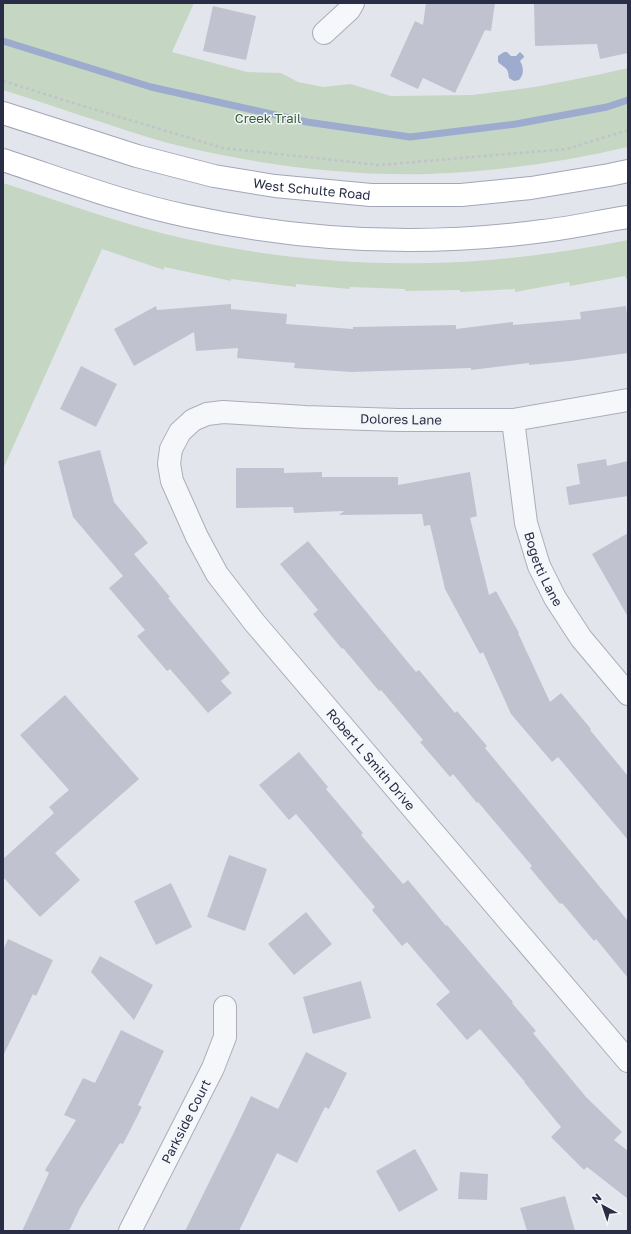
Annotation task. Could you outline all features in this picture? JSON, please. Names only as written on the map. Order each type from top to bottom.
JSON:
[{"type":"main road","name":"West Schulte Road","points":[[3,113],[136,156],[214,176],[282,187],[371,195],[461,195],[531,188],[609,176],[628,171]]},
{"type":"main road","points":[[3,160],[109,196],[186,216],[276,232],[367,240],[458,239],[543,232],[628,216]]},
{"type":"street","points":[[324,33],[349,10],[353,3]]},
{"type":"street","name":"Dolores Lane","points":[[180,432],[193,420],[207,414],[223,412],[305,417],[398,420],[513,420],[628,400]]},
{"type":"street","name":"Bogetti Lane","points":[[513,420],[526,524],[539,566],[555,598],[581,638],[628,694]]},
{"type":"street","name":"Robert L Smith Drive","points":[[180,432],[171,449],[169,464],[172,481],[197,538],[217,574],[264,634],[628,1061]]},
{"type":"street","name":"Parkside Court","points":[[130,1231],[213,1068],[225,1037],[226,1007]]},
{"type":"path","points":[[3,81],[223,148],[379,165],[567,149],[628,130]]},
{"type":"green space","name":"Creek Trail","points":[[3,3],[194,3],[172,52],[247,72],[281,73],[298,82],[323,87],[350,84],[391,96],[472,95],[535,87],[628,68],[628,147],[504,169],[453,173],[395,174],[330,171],[264,163],[168,143],[3,90]]},
{"type":"green space","points":[[3,183],[165,234],[230,248],[295,257],[395,263],[478,261],[553,253],[628,240],[628,278],[626,279],[625,276],[570,286],[569,282],[515,292],[515,289],[460,292],[460,290],[405,291],[405,289],[350,287],[350,289],[296,284],[296,287],[231,279],[231,281],[164,267],[164,270],[102,249],[3,469]]},
{"type":"water","points":[[504,52],[507,52],[511,56],[516,56],[520,52],[524,56],[520,61],[523,71],[519,80],[514,81],[509,78],[506,68],[498,62],[498,56]]},
{"type":"building","points":[[426,3],[495,3],[491,31],[485,30],[455,93],[423,78],[418,89],[390,76],[415,21],[423,25]]},
{"type":"building","points":[[628,3],[628,53],[600,59],[597,44],[535,46],[534,4]]},
{"type":"building","points":[[213,6],[256,16],[246,60],[203,51]]},
{"type":"building","points":[[231,304],[231,309],[287,314],[286,324],[353,329],[353,327],[456,325],[456,329],[513,322],[513,325],[581,319],[580,312],[626,306],[628,323],[628,353],[570,361],[529,365],[529,363],[471,370],[471,368],[351,372],[294,368],[295,363],[237,358],[238,348],[196,351],[194,332],[134,366],[114,329],[156,306],[157,310]]},
{"type":"building","points":[[81,366],[117,384],[96,427],[60,409]]},
{"type":"building","points":[[100,450],[114,502],[148,543],[134,554],[230,673],[221,681],[232,693],[208,713],[170,669],[167,671],[137,636],[145,630],[109,588],[123,576],[73,517],[58,461]]},
{"type":"building","points":[[606,459],[607,466],[628,461],[628,496],[569,505],[566,487],[580,484],[577,464]]},
{"type":"building","points":[[236,468],[284,468],[284,473],[322,472],[322,477],[398,477],[398,485],[470,472],[477,516],[470,518],[489,595],[496,591],[519,633],[550,702],[561,693],[628,776],[628,840],[558,757],[552,762],[511,714],[483,652],[480,654],[445,589],[430,525],[424,526],[422,514],[339,515],[344,511],[294,513],[293,507],[236,508]]},
{"type":"building","points":[[628,533],[628,617],[592,554]]},
{"type":"building","points":[[308,541],[416,672],[419,670],[455,713],[457,711],[487,746],[485,748],[628,921],[628,978],[596,939],[594,941],[562,903],[560,904],[530,868],[532,866],[478,802],[477,803],[453,774],[450,777],[420,742],[423,740],[381,690],[379,691],[313,614],[318,610],[280,564]]},
{"type":"building","points":[[65,695],[139,779],[55,853],[80,880],[40,917],[3,877],[3,859],[54,813],[49,807],[69,790],[20,735]]},
{"type":"building","points":[[299,752],[328,787],[326,789],[363,833],[361,835],[403,884],[408,880],[446,926],[447,925],[513,1002],[512,1003],[536,1031],[533,1033],[586,1097],[622,1132],[614,1140],[628,1151],[628,1199],[587,1167],[584,1170],[551,1137],[561,1127],[525,1082],[480,1029],[467,1040],[436,1004],[450,992],[407,942],[402,946],[372,910],[375,907],[296,814],[289,820],[259,785]]},
{"type":"building","points":[[229,855],[267,869],[245,931],[207,917]]},
{"type":"building","points":[[171,883],[192,927],[156,945],[134,901]]},
{"type":"building","points":[[306,912],[332,944],[294,975],[268,944]]},
{"type":"building","points":[[8,939],[53,960],[36,996],[33,994],[3,1056],[3,950]]},
{"type":"building","points":[[100,956],[153,985],[134,1020],[91,972]]},
{"type":"building","points":[[361,981],[371,1018],[313,1034],[303,997]]},
{"type":"building","points":[[121,1030],[164,1051],[138,1105],[142,1107],[123,1144],[120,1143],[80,1208],[69,1231],[22,1231],[49,1173],[45,1170],[76,1120],[64,1115],[83,1078],[95,1083]]},
{"type":"building","points":[[306,1052],[347,1073],[329,1109],[325,1107],[297,1163],[277,1153],[239,1231],[185,1231],[251,1096],[278,1109]]},
{"type":"building","points":[[415,1149],[438,1190],[399,1212],[376,1171]]},
{"type":"building","points":[[460,1172],[488,1174],[487,1200],[458,1199]]},
{"type":"building","points":[[565,1196],[575,1231],[527,1231],[520,1208]]},
{"type":"waterway","points":[[3,41],[151,87],[307,122],[410,137],[516,124],[607,107],[628,100]]}]
